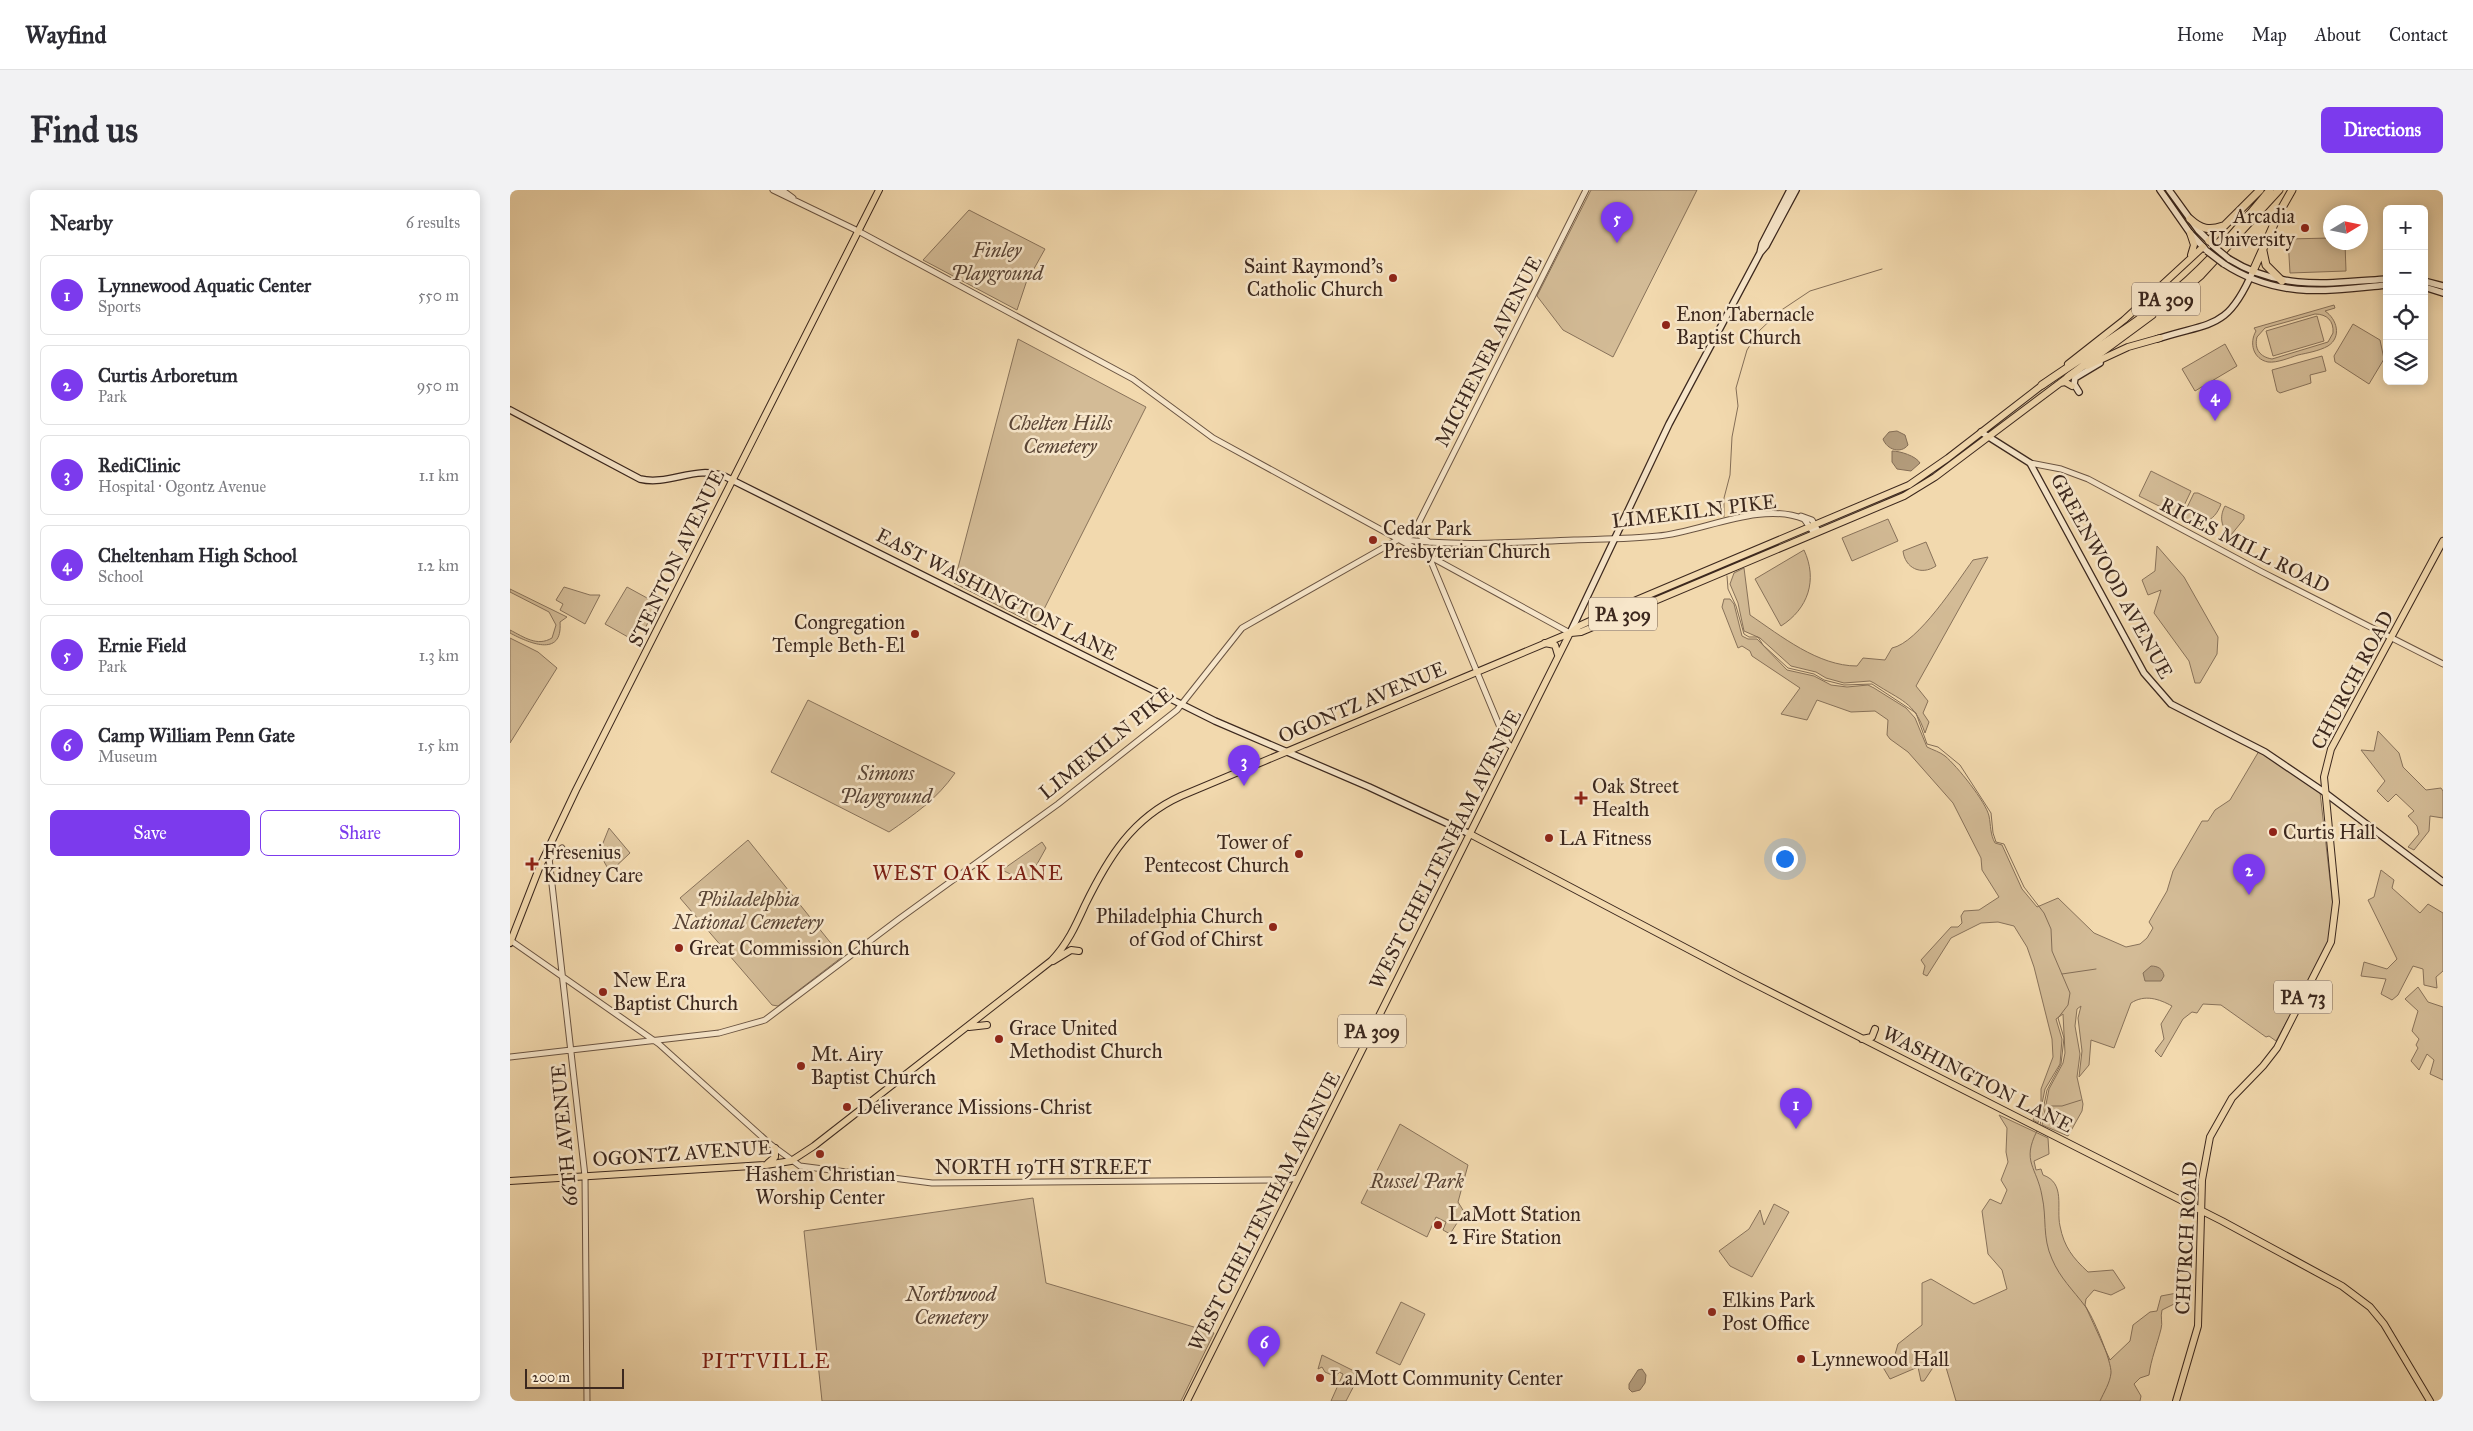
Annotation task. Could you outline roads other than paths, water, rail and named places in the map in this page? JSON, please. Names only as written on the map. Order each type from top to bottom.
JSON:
[{"type":"highway","points":[[2208,246],[2260,190]]},
{"type":"highway","name":"PA 309","points":[[2042,385],[2132,324],[2188,280],[2235,231],[2270,190]]},
{"type":"highway","name":"PA 309","points":[[2068,377],[2194,281],[2228,248],[2279,190]]},
{"type":"highway","points":[[2252,275],[2292,190]]},
{"type":"highway","points":[[2190,219],[2204,229],[2215,229],[2226,225]]},
{"type":"highway","points":[[2264,246],[2263,256],[2266,266],[2282,281]]},
{"type":"main road","name":"STENTON AVENUE","points":[[510,941],[548,849],[879,190]]},
{"type":"main road","points":[[1760,253],[1762,244],[1790,190]]},
{"type":"main road","points":[[1570,633],[1669,424],[1760,253],[1772,236],[1796,190]]},
{"type":"main road","points":[[2160,190],[2190,233],[2252,275],[2282,281],[2314,283],[2383,282]]},
{"type":"main road","points":[[2169,190],[2208,246],[2224,264],[2294,291],[2383,282]]},
{"type":"main road","points":[[2184,264],[2194,248],[2190,233]]},
{"type":"main road","points":[[2042,385],[2124,320],[2184,264],[2208,246]]},
{"type":"main road","points":[[2068,377],[2115,352],[2160,338],[2202,328],[2223,317],[2240,300],[2252,275]]},
{"type":"main road","points":[[2428,282],[2443,286]]},
{"type":"main road","points":[[2428,288],[2443,293]]},
{"type":"main road","points":[[2080,392],[2074,383],[2077,376],[2126,351],[2160,338]]},
{"type":"main road","name":"PA 309","points":[[1815,529],[1914,491],[2068,377]]},
{"type":"main road","points":[[2059,383],[2065,382],[2072,386]]},
{"type":"main road","name":"PA 309","points":[[1815,529],[1909,485],[1982,432],[2042,385]]},
{"type":"main road","name":"EAST WASHINGTON LANE","points":[[510,410],[640,479],[660,481],[706,472],[719,474],[733,480],[1183,705],[1470,834]]},
{"type":"main road","name":"GREENWOOD AVENUE","points":[[1982,432],[2030,463],[2144,673],[2163,697],[2171,704],[2265,752],[2324,792],[2443,882]]},
{"type":"main road","name":"OGONTZ AVENUE","points":[[510,1181],[766,1165],[791,1161],[814,1146],[1048,964],[1068,939],[1114,852],[1140,822],[1172,800],[1545,643],[1570,633],[1581,632],[1815,529]]},
{"type":"main road","name":"CHURCH ROAD","points":[[2176,1401],[2198,1326],[2201,1211],[2204,1165],[2210,1137],[2232,1098],[2263,1066],[2276,1048],[2331,942],[2336,902],[2324,792],[2324,768],[2330,749],[2443,541]]},
{"type":"main road","name":"WEST CHELTENHAM AVENUE","points":[[1187,1401],[1570,633]]},
{"type":"main road","points":[[1545,643],[1555,645],[1558,656]]},
{"type":"main road","name":"WASHINGTON LANE","points":[[1470,834],[1862,1039],[2322,1274],[2353,1293],[2370,1307],[2386,1328],[2430,1401]]},
{"type":"main road","points":[[1048,964],[1071,950],[1078,950]]},
{"type":"main road","points":[[967,1027],[987,1025]]},
{"type":"main road","points":[[1862,1039],[1872,1037],[1875,1030]]},
{"type":"main road","points":[[766,1165],[774,1159],[776,1148]]},
{"type":"street","points":[[773,190],[858,231],[1133,379],[1212,438],[1401,538],[1430,558],[1570,633]]},
{"type":"street","points":[[782,190],[793,198]]},
{"type":"street","name":"MICHENER AVENUE","points":[[1415,532],[1586,190]]},
{"type":"street","name":"RICES MILL ROAD","points":[[2030,463],[2061,468],[2082,476],[2256,569],[2443,664]]},
{"type":"street","name":"LIMEKILN PIKE","points":[[510,1057],[719,1033],[765,1020],[899,919],[1058,804],[1183,705],[1240,630],[1401,538],[1429,542],[1518,543],[1665,535],[1751,516],[1793,516],[1804,519],[1815,529]]},
{"type":"street","name":"MICHENER AVENUE","points":[[1401,538],[1417,526]]},
{"type":"street","points":[[1401,538],[1415,532],[1429,542]]},
{"type":"street","points":[[1430,558],[1508,744],[1513,748]]},
{"type":"street","points":[[549,859],[562,848]]},
{"type":"street","name":"66TH AVENUE","points":[[548,849],[585,1176],[587,1401]]},
{"type":"street","points":[[539,870],[550,869]]},
{"type":"street","points":[[510,941],[655,1041],[791,1161]]},
{"type":"street","name":"NORTH 19TH STREET","points":[[791,1161],[800,1166],[932,1183],[1285,1180],[1298,1178]]},
{"type":"waterway","points":[[1724,517],[1724,498],[1730,475],[1732,437],[1738,406],[1736,388],[1747,350],[1759,331],[1780,311],[1810,291],[1882,269]]},
{"type":"waterway","points":[[1727,576],[1728,589],[1736,606],[1744,634],[1749,637],[1758,637],[1763,645],[1788,668],[1814,674],[1824,680],[1844,685],[1872,684],[1916,713],[1927,744],[1938,747],[1960,765],[1991,813],[1996,842],[2004,844],[2024,887],[2044,913],[2051,929],[2052,951],[2070,993],[2068,1005],[2058,1018],[2064,1038],[2061,1064],[2047,1090],[2040,1125]]},
{"type":"waterway","points":[[2062,974],[2096,969]]},
{"type":"waterway","points":[[2045,1106],[2062,1106],[2081,1100]]},
{"type":"waterway","points":[[2037,1131],[2032,1142],[2030,1158],[2040,1186],[2049,1251],[2059,1272],[2092,1318],[2101,1338],[2110,1367],[2111,1373],[2107,1387],[2100,1401]]},
{"type":"place","name":"Arcadia University","points":[[2305,228]]},
{"type":"place","name":"Ernie Field","points":[[1617,243]]},
{"type":"place","name":"Saint Raymond's Catholic Church","points":[[1393,278]]},
{"type":"place","name":"Enon Tabernacle Baptist Church","points":[[1666,325]]},
{"type":"place","name":"Cheltenham High School","points":[[2215,421]]},
{"type":"place","name":"Cedar Park Presbyterian Church","points":[[1373,540]]},
{"type":"place","name":"Congregation Temple Beth-El","points":[[915,634]]},
{"type":"place","name":"RediClinic","points":[[1244,786]]},
{"type":"place","name":"Oak Street Health","points":[[1581,798]]},
{"type":"place","name":"Curtis Hall","points":[[2273,832]]},
{"type":"place","name":"LA Fitness","points":[[1549,838]]},
{"type":"place","name":"Tower of Pentecost Church","points":[[1299,854]]},
{"type":"place","name":"Fresenius Kidney Care","points":[[532,864]]},
{"type":"place","name":"Curtis Arboretum","points":[[2249,895]]},
{"type":"place","name":"Philadelphia Church of God of Chirst","points":[[1273,927]]},
{"type":"place","name":"Great Commission Church","points":[[679,948]]},
{"type":"place","name":"New Era Baptist Church","points":[[603,992]]},
{"type":"place","name":"Grace United Methodist Church","points":[[999,1039]]},
{"type":"place","name":"Mt. Airy Baptist Church","points":[[801,1066]]},
{"type":"place","name":"Deliverance Missions-Christ","points":[[847,1107]]},
{"type":"place","name":"Lynnewood Aquatic Center","points":[[1796,1129]]},
{"type":"place","name":"Hashem Christian Worship Center","points":[[820,1154]]},
{"type":"place","name":"LaMott Station 2 Fire Station","points":[[1438,1225]]},
{"type":"place","name":"Elkins Park Post Office","points":[[1712,1312]]},
{"type":"place","name":"Lynnewood Hall","points":[[1801,1359]]},
{"type":"place","name":"Camp William Penn Gate","points":[[1264,1367]]},
{"type":"place","name":"LaMott Community Center","points":[[1320,1378]]},
{"type":"district","name":"WEST OAK LANE","points":[[968,873]]},
{"type":"district","name":"PITTVILLE","points":[[766,1361]]},
{"type":"park label","name":"Finley Playground","points":[[997,262]]},
{"type":"park label","name":"Chelten Hills Cemetery","points":[[1060,434]]},
{"type":"park label","name":"Simons Playground","points":[[886,784]]},
{"type":"park label","name":"Philadelphia National Cemetery","points":[[748,910]]},
{"type":"park label","name":"Russel Park","points":[[1417,1181]]},
{"type":"park label","name":"Northwood Cemetery","points":[[951,1306]]}]
